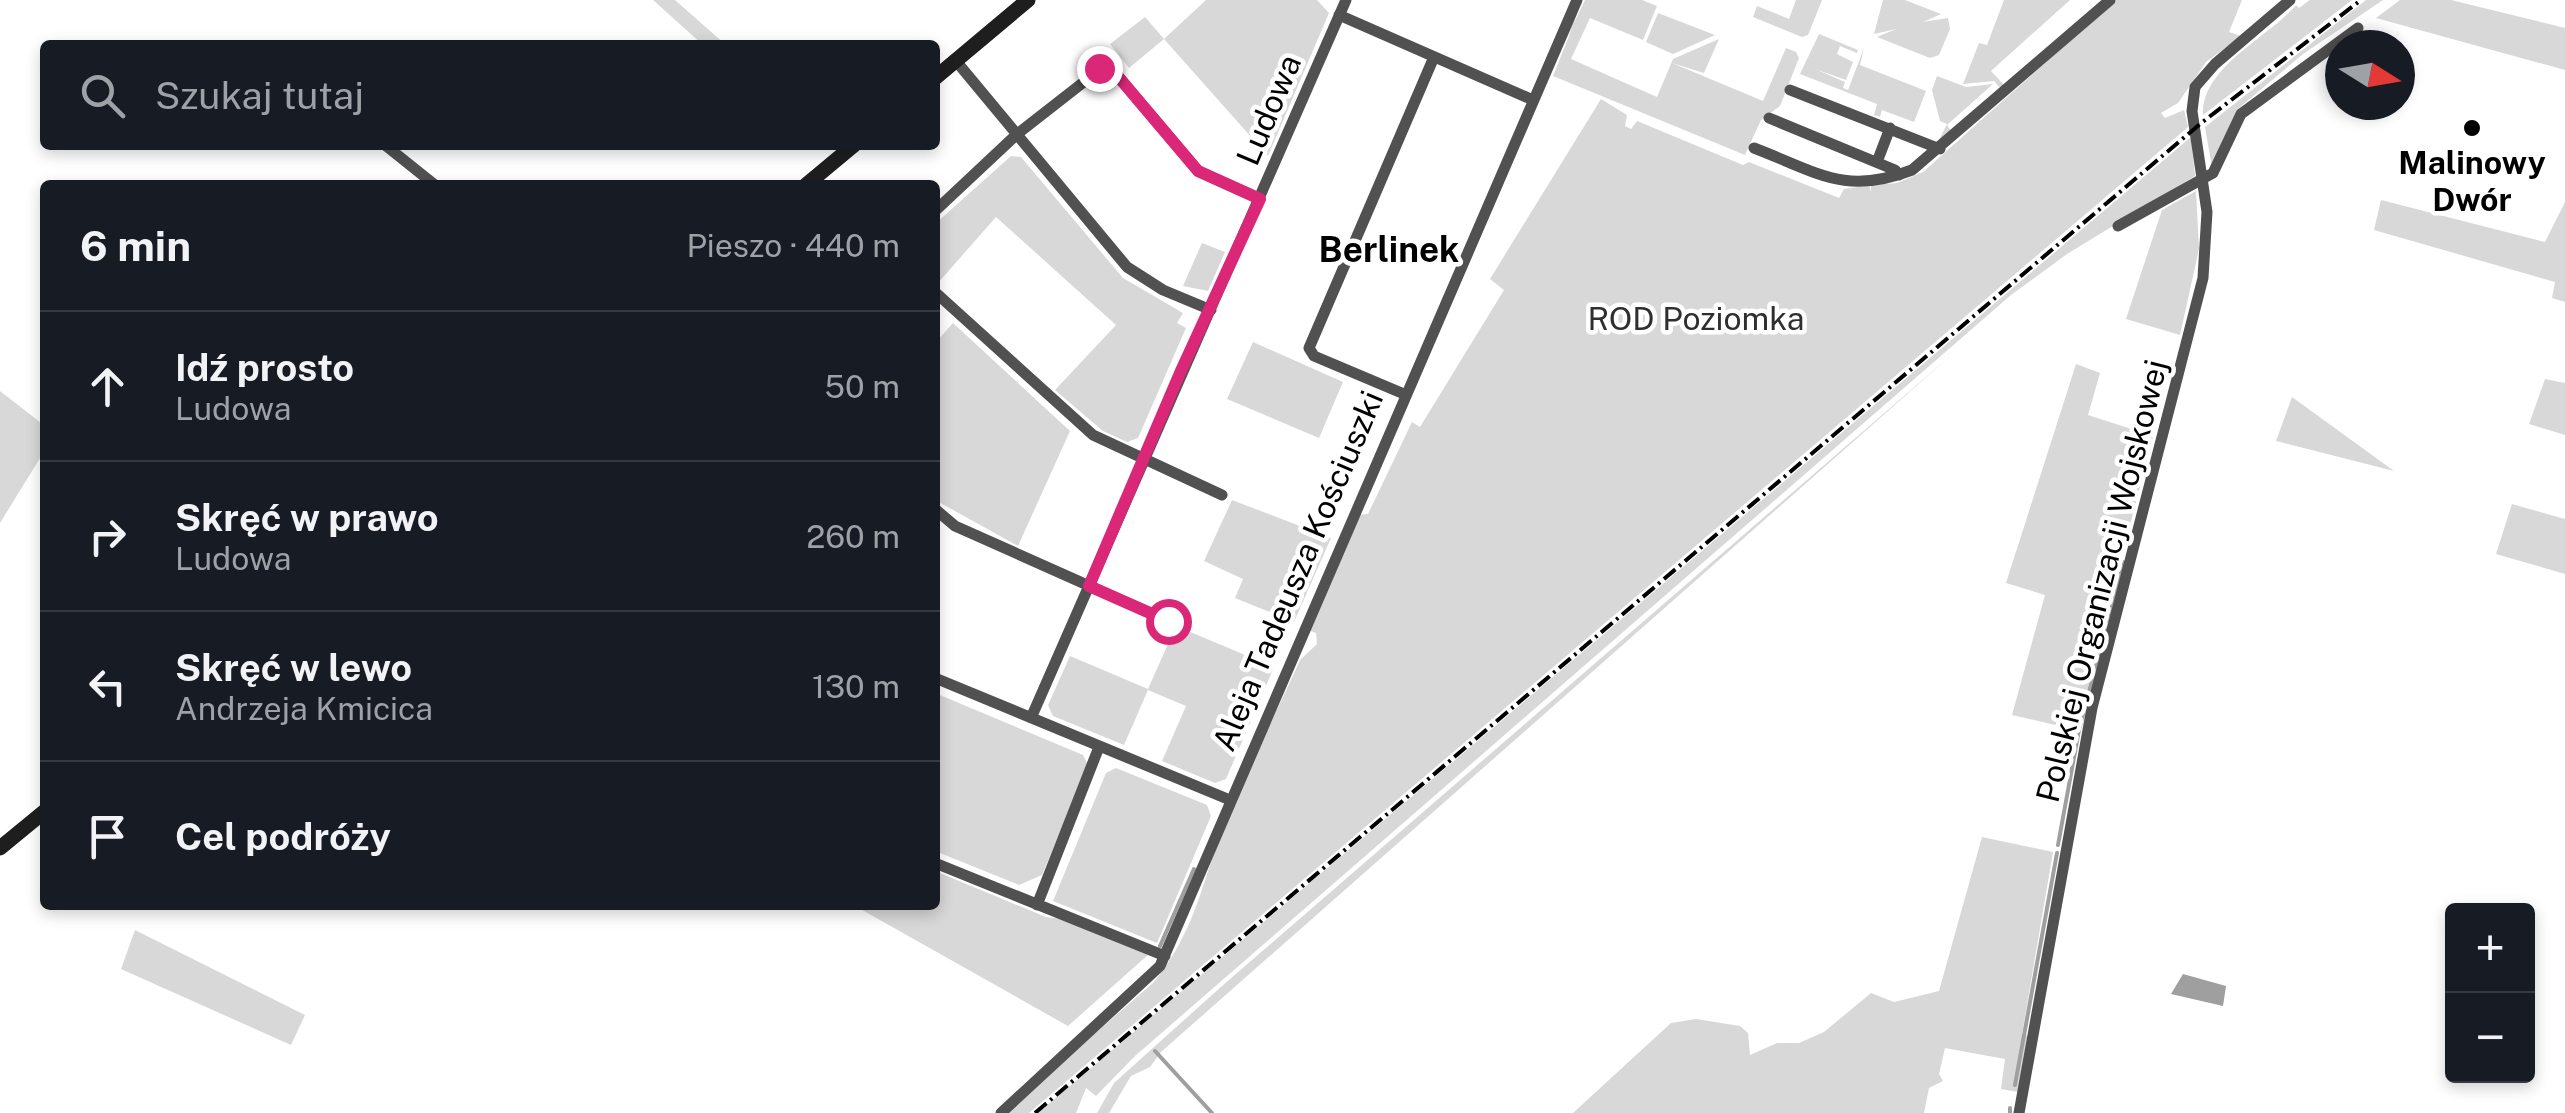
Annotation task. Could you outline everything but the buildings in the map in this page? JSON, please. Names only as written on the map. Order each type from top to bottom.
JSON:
[{"type":"main road","points":[[940,74],[1028,0]]},
{"type":"main road","points":[[812,180],[848,150]]},
{"type":"main road","points":[[0,848],[40,814]]},
{"type":"street","name":"Ludowa","points":[[1031,718],[1346,0]]},
{"type":"street","name":"Aleja Tadeusza Kościuszki","points":[[1001,1113],[1155,974],[1165,956],[1576,0]]},
{"type":"street","points":[[1754,148],[1849,184],[1899,175],[1922,165],[2110,0]]},
{"type":"street","name":"Polskiej Organizacji Wojskowej","points":[[2019,1113],[2101,670],[2200,294],[2207,225],[2204,179],[2192,111],[2195,87],[2215,64],[2290,0]]},
{"type":"street","points":[[1339,16],[1533,100]]},
{"type":"street","points":[[2118,226],[2204,179],[2220,164],[2241,114],[2358,28]]},
{"type":"street","points":[[1404,394],[1314,356],[1308,348],[1434,57]]},
{"type":"street","points":[[956,61],[1127,267],[1163,290],[1212,310]]},
{"type":"street","points":[[940,206],[1016,135],[1095,71],[1108,68],[1198,171],[1260,199]]},
{"type":"street","points":[[1790,90],[1940,149]]},
{"type":"street","points":[[1769,118],[1877,162],[1899,175]]},
{"type":"street","points":[[1877,162],[1890,128]]},
{"type":"street","points":[[391,150],[429,180]]},
{"type":"street","points":[[940,297],[1081,426],[1142,460],[1222,494]]},
{"type":"street","points":[[940,513],[955,526],[1168,621]]},
{"type":"street","points":[[940,680],[1230,800]]},
{"type":"street","points":[[1037,905],[1100,747]]},
{"type":"street","points":[[940,865],[1165,956]]},
{"type":"green space","points":[[653,0],[675,0],[720,40],[697,40]]},
{"type":"green space","points":[[1206,0],[1317,0],[1329,13],[1268,156],[1164,39]]},
{"type":"green space","points":[[1581,0],[1574,23],[1585,0],[1642,0],[1657,6],[1643,40],[1590,18],[1571,59],[1657,97],[1673,59],[1719,39],[1704,73],[1672,63],[1763,101],[1786,48],[1796,52],[1799,58],[1780,106],[1761,120],[1745,155],[1553,76],[1573,26],[1547,78]]},
{"type":"green space","points":[[1796,0],[1822,0],[1808,35],[1802,37],[1753,17],[1757,6],[1789,19]]},
{"type":"green space","points":[[1883,0],[1905,0],[1941,14],[1923,22],[1948,18],[1950,29],[1939,55],[1930,58],[1877,37],[1896,29],[1874,34]]},
{"type":"green space","points":[[2004,0],[2070,0],[1991,71],[2005,86],[2001,89],[1994,81],[1963,84],[1979,43],[1987,45]]},
{"type":"green space","name":"ROD Poziomka","points":[[2116,0],[2242,0],[2229,32],[2241,36],[2206,62],[2178,103],[2161,113],[2165,118],[2184,110],[2188,127],[1029,1113],[1004,1113],[1154,982],[1176,950],[1244,778],[1300,660],[1317,644],[1316,633],[1308,630],[1357,515],[1368,514],[1412,422],[1420,427],[1504,290],[1490,279],[1601,99],[1627,115],[1625,126],[1631,129],[1637,121],[1743,165],[1749,162],[1839,198],[1844,189],[1869,185],[1871,192],[1871,185],[1897,183],[1923,172]]},
{"type":"green space","points":[[2310,0],[2352,0],[2203,115],[2205,98],[2224,68],[2296,5],[2299,8]]},
{"type":"green space","points":[[2366,0],[2383,0],[2339,30],[2328,30]]},
{"type":"green space","points":[[2400,0],[2451,0],[2565,28],[2565,70],[2376,18]]},
{"type":"green space","points":[[1658,13],[1715,35],[1673,54],[1646,42]]},
{"type":"green space","points":[[1145,17],[1164,39],[1129,68],[1110,44]]},
{"type":"green space","points":[[2325,32],[2325,39],[2239,108],[2212,168],[2205,127]]},
{"type":"green space","points":[[1819,34],[1858,50],[1857,53],[1840,46],[1837,54],[1853,62],[1846,80],[1815,69],[1845,82],[1843,88],[1848,90],[1864,48],[1860,65],[1926,91],[1914,122],[1882,110],[1880,117],[1874,115],[1877,104],[1800,74]]},
{"type":"green space","points":[[1937,76],[1966,87],[1993,84],[1947,125],[1952,132],[1939,140],[1947,124],[1940,121],[1932,90]]},
{"type":"green space","points":[[2191,137],[2195,176],[2067,254],[2011,295],[1135,1056],[1096,1096],[1086,1088],[1076,1113],[1038,1113]]},
{"type":"green space","points":[[1011,156],[1021,157],[1123,278],[1183,313],[1177,323],[1186,328],[1138,438],[1127,442],[1103,431],[1055,390],[1116,325],[996,217],[940,281],[940,220]]},
{"type":"green space","points":[[2196,191],[2199,249],[2180,335],[2126,319],[2162,210]]},
{"type":"green space","points":[[2381,200],[2545,242],[2565,202],[2565,302],[2552,298],[2555,282],[2374,230]]},
{"type":"green space","points":[[1202,243],[1225,252],[1208,291],[1183,286]]},
{"type":"green space","points":[[953,323],[1070,431],[1018,546],[940,503],[940,337]]},
{"type":"green space","points":[[1253,342],[1343,382],[1319,438],[1227,399]]},
{"type":"green space","points":[[1956,351],[1161,1052],[1150,1067],[1131,1076],[1109,1113],[1097,1113],[1114,1083],[1222,986]]},
{"type":"green space","points":[[2076,364],[2100,373],[2088,415],[2153,436],[2077,730],[2012,715],[2045,595],[2006,583]]},
{"type":"green space","points":[[2545,379],[2565,383],[2565,435],[2529,424]]},
{"type":"green space","points":[[0,391],[40,422],[40,458],[0,523]]},
{"type":"green space","points":[[2292,397],[2394,471],[2276,441]]},
{"type":"green space","points":[[1232,500],[1331,538],[1294,622],[1235,598],[1243,579],[1204,561]]},
{"type":"green space","points":[[2512,504],[2565,519],[2565,574],[2496,554]]},
{"type":"green space","points":[[1176,626],[1274,667],[1226,779],[1215,783],[1162,761],[1186,706],[1148,690],[1124,745],[1053,716],[1048,705],[1070,656],[1148,689]]},
{"type":"green space","points":[[940,695],[1083,755],[1088,765],[1042,875],[1019,885],[940,853]]},
{"type":"green space","points":[[1116,768],[1207,805],[1211,816],[1157,943],[1053,901],[1106,773]]},
{"type":"green space","points":[[1982,837],[2053,852],[2022,1034],[2028,1036],[2018,1092],[2001,1089],[2005,1059],[1945,1048],[1939,1074],[1943,1081],[1929,1088],[1924,1113],[1573,1113],[1671,1023],[1696,1019],[1740,1026],[1748,1033],[1750,1055],[1777,1043],[1799,1043],[1824,1032],[1871,993],[1894,1002],[1939,991]]},
{"type":"green space","points":[[940,873],[1149,954],[1068,1026],[862,910],[940,910]]},
{"type":"green space","points":[[135,930],[305,1015],[291,1045],[121,969]]},
{"type":"shaded area","points":[[2183,974],[2226,986],[2223,1006],[2171,994]]},
{"type":"waterway","points":[[2058,845],[2079,730],[2123,562]]},
{"type":"waterway","points":[[2015,1085],[2057,853]]},
{"type":"waterway","points":[[1160,946],[1194,869]]},
{"type":"waterway","points":[[1155,1051],[1212,1113]]},
{"type":"waterway","points":[[2010,1108],[2010,1113]]},
{"type":"railway","points":[[1035,1113],[2200,124],[2361,0]]},
{"type":"place","name":"Malinowy Dwór","points":[[2472,128]]},
{"type":"district","name":"Berlinek","points":[[1389,250]]},
{"type":"route","points":[[1099,68],[1116,74],[1198,171],[1260,199],[1089,586],[1168,621]]}]
